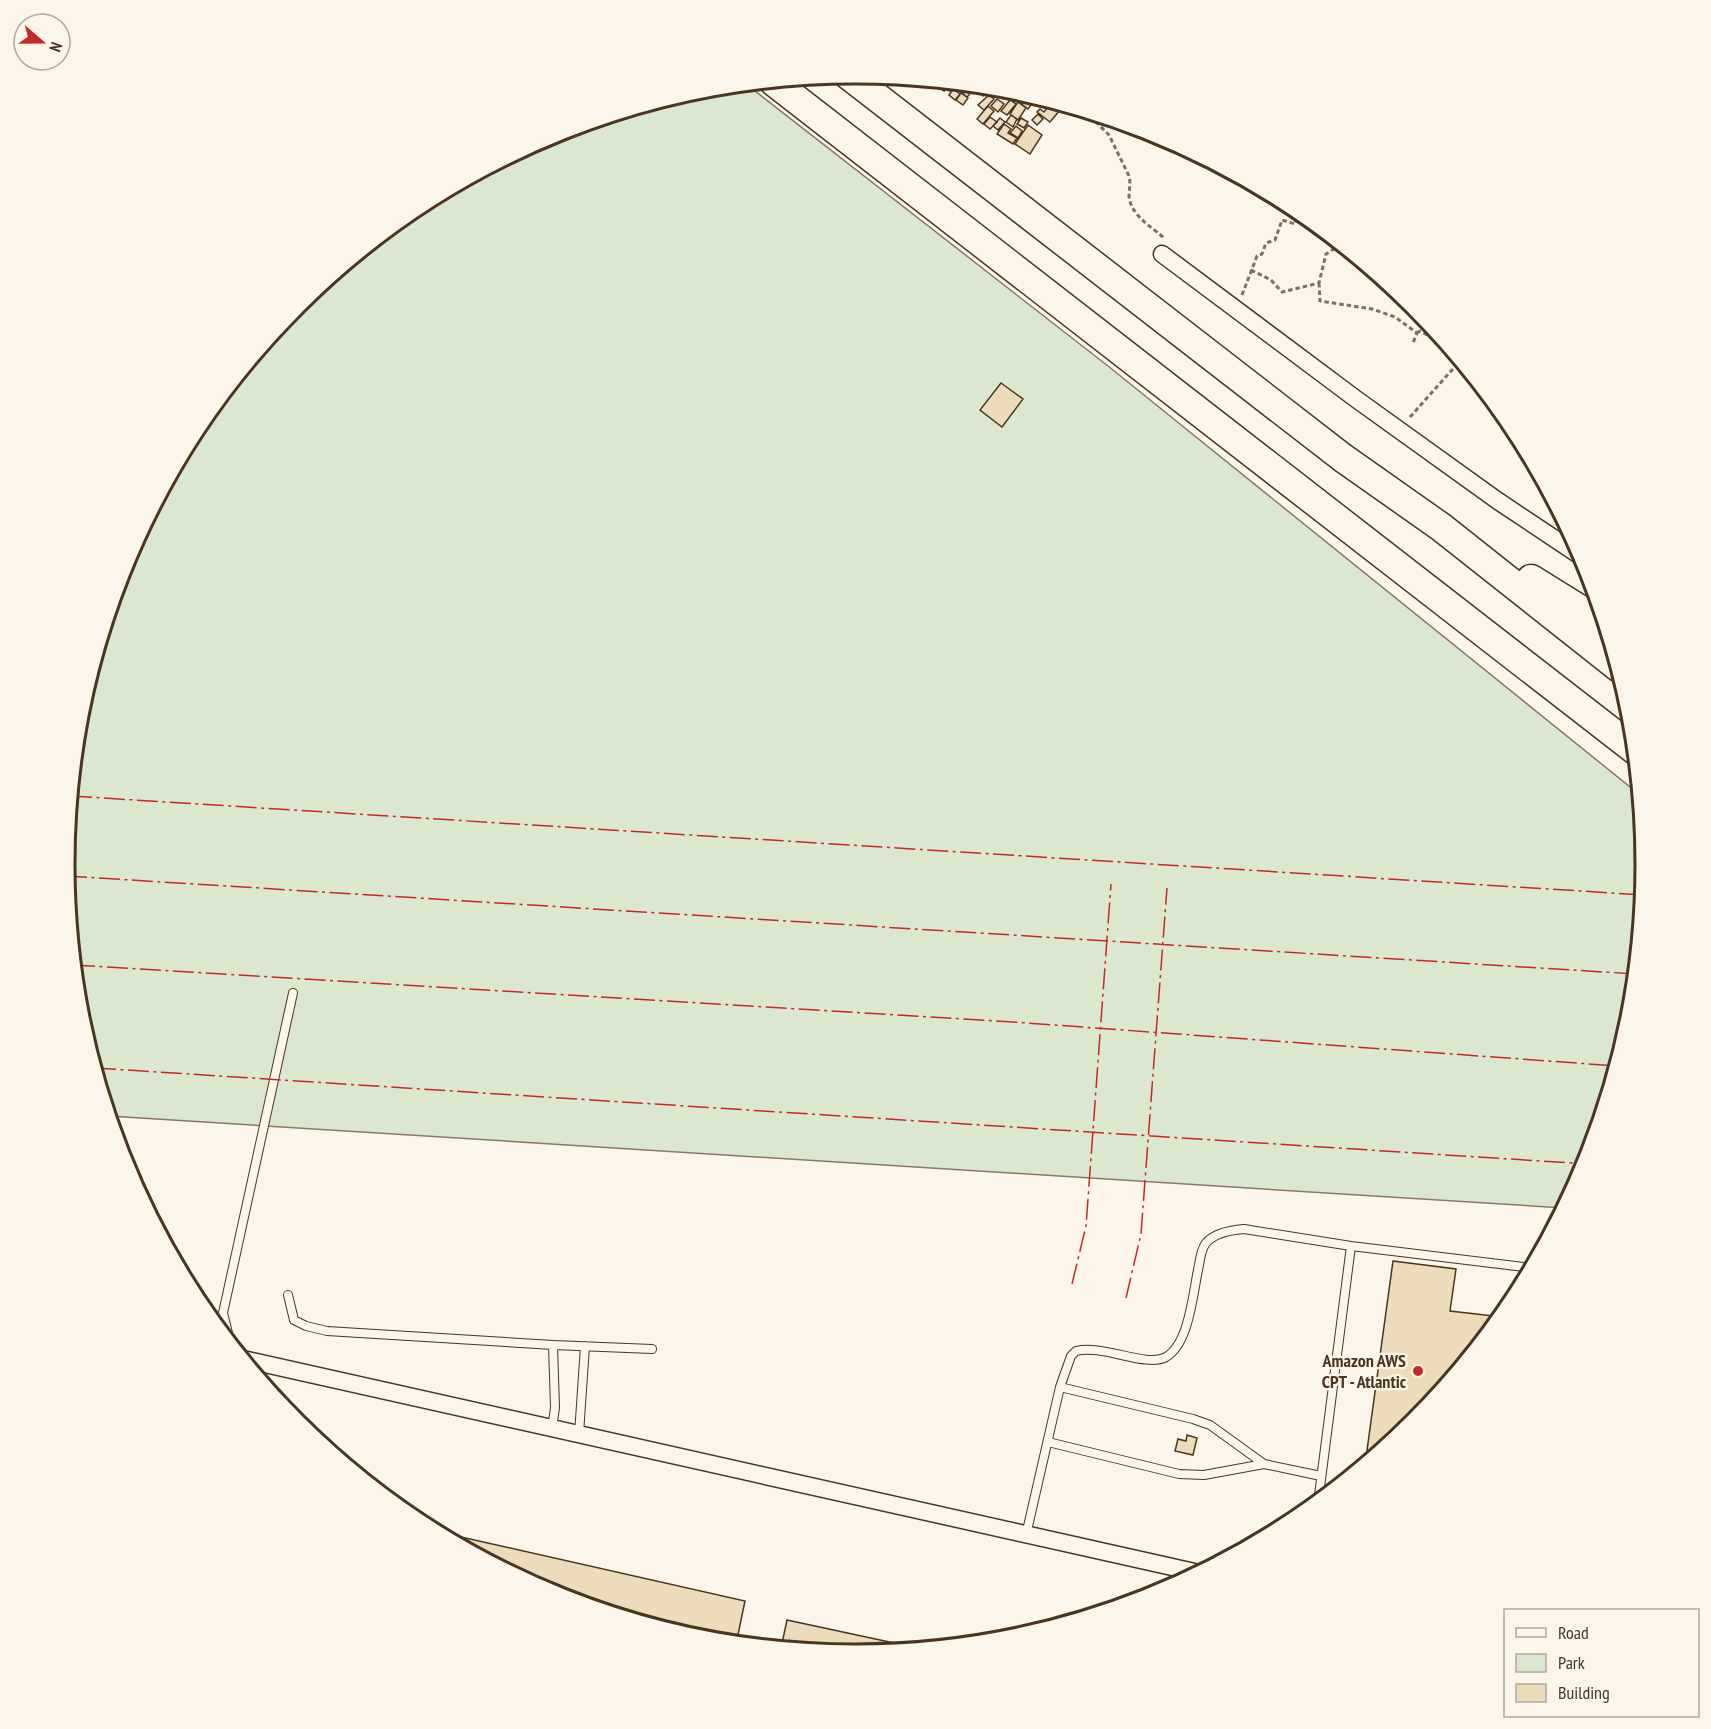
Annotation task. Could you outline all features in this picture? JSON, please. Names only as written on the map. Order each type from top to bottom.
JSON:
[{"type":"highway","points":[[860,84],[1343,458],[1441,527],[1609,660]]},
{"type":"highway","points":[[782,88],[1626,743]]},
{"type":"highway","points":[[1282,475],[1289,499],[1629,766]]},
{"type":"highway","points":[[1441,527],[1546,587],[1597,620]]},
{"type":"street","points":[[1162,254],[1303,360],[1498,501],[1569,548]]},
{"type":"street","points":[[254,1361],[1188,1571]]},
{"type":"lane","points":[[221,1318],[293,993]]},
{"type":"lane","points":[[1026,1535],[1060,1387],[1071,1356],[1076,1351],[1095,1349],[1152,1360],[1162,1359],[1174,1352],[1185,1332],[1206,1243],[1218,1235],[1231,1230],[1244,1229],[1351,1246],[1523,1268]]},
{"type":"lane","points":[[1319,1492],[1351,1246]]},
{"type":"lane","points":[[288,1295],[294,1320],[306,1326],[327,1331],[652,1349]]},
{"type":"lane","points":[[223,1313],[226,1326]]},
{"type":"lane","points":[[552,1428],[555,1408],[553,1345]]},
{"type":"lane","points":[[579,1434],[585,1346]]},
{"type":"lane","points":[[1060,1387],[1210,1425],[1264,1464]]},
{"type":"lane","points":[[1048,1442],[1179,1474],[1204,1475],[1264,1464],[1321,1476]]},
{"type":"path","points":[[1095,122],[1109,135],[1129,176],[1130,196],[1139,218],[1163,238],[1165,246],[1162,254]]},
{"type":"path","points":[[1238,311],[1257,256],[1262,254],[1266,243],[1275,240],[1282,220],[1295,224],[1296,221]]},
{"type":"path","points":[[1336,249],[1326,254],[1320,273],[1320,301],[1372,309],[1395,317],[1417,333],[1420,332],[1430,337]]},
{"type":"path","points":[[1251,270],[1271,280],[1282,292],[1319,283]]},
{"type":"path","points":[[1413,343],[1417,333]]},
{"type":"path","points":[[1400,430],[1456,366]]},
{"type":"green space","points":[[755,91],[1108,366],[1632,788],[1636,864],[1634,916],[1621,1017],[1595,1115],[1557,1208],[117,1116],[90,1017],[82,966],[75,864],[77,813],[90,712],[102,662],[116,614],[155,519],[180,474],[236,389],[304,313],[380,245],[465,189],[510,164],[557,143],[605,125],[653,111],[703,99]]},
{"type":"building","points":[[952,90],[960,94],[955,100],[949,95]]},
{"type":"building","points":[[961,93],[968,98],[963,105],[956,100]]},
{"type":"building","points":[[988,96],[994,99],[984,110],[978,105]]},
{"type":"building","points":[[997,99],[1004,104],[998,112],[991,106]]},
{"type":"building","points":[[1010,100],[1016,104],[1007,115],[1001,111]]},
{"type":"building","points":[[1018,102],[1026,108],[1018,120],[1010,114]]},
{"type":"building","points":[[1019,102],[1031,105],[1028,109]]},
{"type":"building","points":[[988,106],[994,111],[983,124],[977,119]]},
{"type":"building","points":[[1047,108],[1059,111],[1050,122],[1037,112],[1040,109],[1044,112]]},
{"type":"building","points":[[1038,114],[1043,119],[1037,125],[1032,120]]},
{"type":"building","points":[[1011,115],[1017,119],[1013,127],[1006,122]]},
{"type":"building","points":[[990,117],[997,122],[990,129],[984,124]]},
{"type":"building","points":[[1000,118],[1005,122],[998,130],[993,126]]},
{"type":"building","points":[[1021,118],[1028,122],[1024,128],[1017,124]]},
{"type":"building","points":[[1004,124],[1011,129],[1008,133],[1017,138],[1013,144],[997,134]]},
{"type":"building","points":[[1028,125],[1042,135],[1030,154],[1015,144]]},
{"type":"building","points":[[1016,126],[1022,131],[1018,138],[1010,133]]},
{"type":"building","points":[[1001,383],[1023,399],[1002,427],[980,410]]},
{"type":"building","name":"Amazon AWS CPT - Atlantic","points":[[1393,1261],[1456,1269],[1450,1311],[1492,1316],[1475,1340],[1442,1379],[1367,1454]]},
{"type":"building","points":[[1187,1435],[1197,1438],[1193,1455],[1175,1451],[1178,1439],[1186,1441]]},
{"type":"building","points":[[460,1537],[745,1601],[738,1635],[703,1630],[605,1604],[557,1586],[510,1565]]},
{"type":"building","points":[[787,1620],[896,1643],[856,1645],[783,1641]]},
{"type":"power","points":[[79,796],[1635,894]]},
{"type":"power","points":[[75,877],[1628,973]]},
{"type":"power","points":[[1072,1284],[1086,1226],[1111,884]]},
{"type":"power","points":[[1126,1298],[1141,1234],[1167,888]]},
{"type":"power","points":[[82,965],[1013,1022],[1609,1065]]},
{"type":"power","points":[[102,1068],[1577,1163]]},
{"type":"place","name":"Amazon AWS CPT - Atlantic","points":[[1418,1371]]}]
